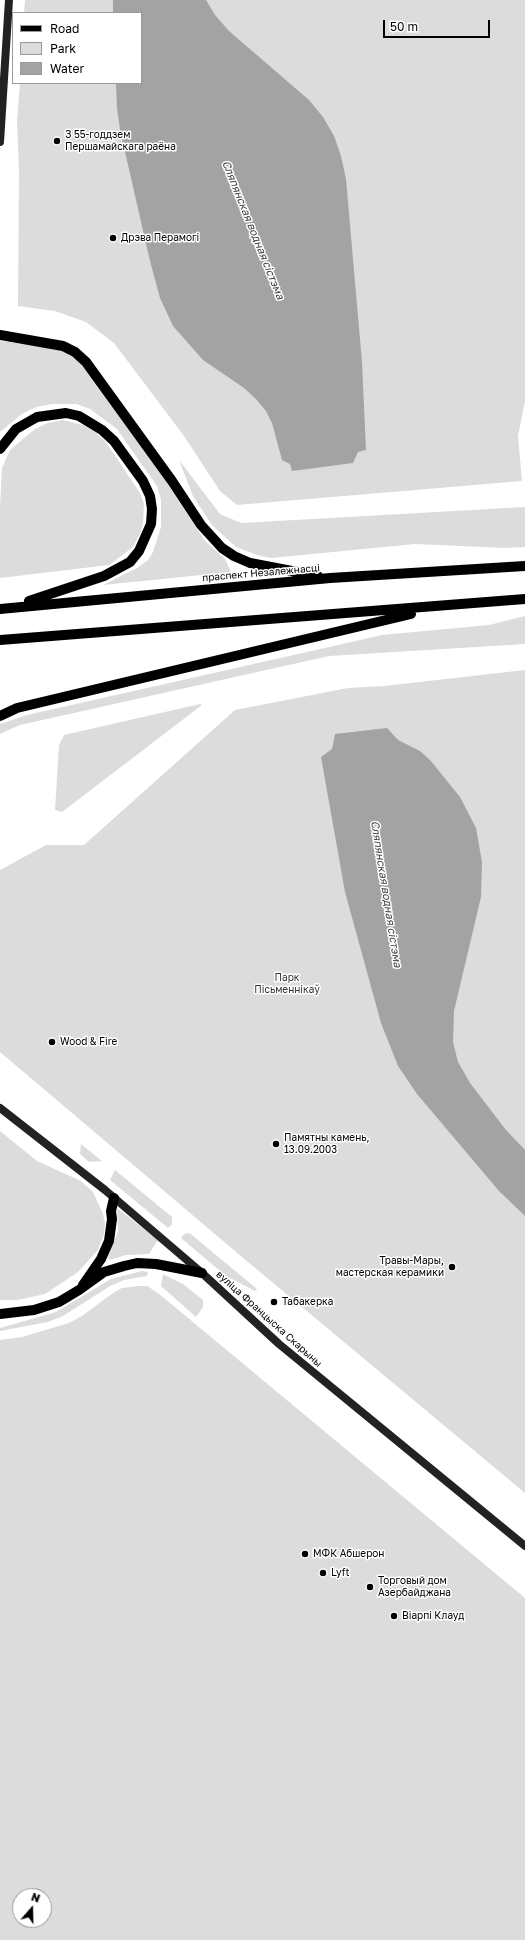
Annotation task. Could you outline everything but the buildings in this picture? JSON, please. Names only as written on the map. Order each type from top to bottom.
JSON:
[{"type":"main road","points":[[0,142],[9,0]]},
{"type":"main road","points":[[0,335],[63,346],[75,352],[86,362],[172,480],[201,525],[222,548],[234,556],[250,562],[330,578]]},
{"type":"main road","points":[[0,448],[16,429],[37,417],[66,413],[79,416],[102,430],[114,441],[143,481],[150,496],[152,509],[151,524],[139,551],[130,562],[98,579],[12,607]]},
{"type":"main road","name":"праспект Незалежнасці","points":[[0,609],[330,578],[525,566]]},
{"type":"main road","points":[[0,640],[525,599]]},
{"type":"main road","points":[[0,716],[25,706],[444,606]]},
{"type":"main road","name":"вуліца Францыска Скарыны","points":[[0,1108],[114,1198],[202,1273],[279,1344],[525,1546]]},
{"type":"main road","points":[[79,1290],[105,1250],[110,1232],[111,1211],[114,1198]]},
{"type":"main road","points":[[0,1314],[20,1312],[59,1302],[104,1272],[137,1263],[165,1266],[202,1273]]},
{"type":"green space","points":[[25,0],[525,0],[525,401],[518,436],[522,481],[237,505],[220,491],[184,436],[114,343],[86,322],[55,311],[18,306],[19,170],[17,122],[20,84],[142,84],[142,12],[24,12]]},
{"type":"green space","points":[[0,341],[43,346],[59,350],[70,354],[80,361],[163,477],[205,541],[225,559],[231,572],[103,585],[137,568],[148,560],[153,552],[161,527],[161,500],[157,486],[117,429],[90,409],[76,404],[52,404],[36,407],[22,414],[0,432]]},
{"type":"green space","points":[[63,420],[83,425],[94,431],[106,442],[140,493],[144,504],[143,524],[140,534],[133,547],[109,565],[0,578],[0,506],[2,468],[10,450],[35,429],[48,423]]},
{"type":"green space","points":[[179,460],[220,514],[241,523],[525,507],[525,547],[505,548],[415,544],[271,558],[257,555],[236,547],[212,525],[193,496]]},
{"type":"green space","points":[[525,616],[525,644],[329,656],[20,725],[0,734],[0,724],[27,715],[382,635],[489,625]]},
{"type":"green space","name":"Парк Пісьменнікаў","points":[[525,670],[525,1493],[242,1257],[0,1052],[0,870],[46,845],[84,845],[235,710],[348,688],[384,686]]},
{"type":"green space","points":[[200,704],[202,705],[62,812],[55,810],[59,745],[64,735]]},
{"type":"green space","points":[[0,1131],[37,1161],[81,1181],[93,1192],[103,1214],[105,1224],[104,1234],[98,1250],[78,1272],[45,1294],[18,1300],[0,1300]]},
{"type":"green space","points":[[81,1144],[102,1161],[89,1162],[80,1154]]},
{"type":"green space","points":[[115,1170],[172,1217],[172,1224],[168,1228],[110,1180]]},
{"type":"green space","points":[[117,1208],[158,1240],[149,1254],[126,1255],[110,1260],[108,1258],[118,1231]]},
{"type":"green space","points":[[189,1233],[257,1289],[255,1291],[226,1276],[181,1238],[184,1234]]},
{"type":"green space","points":[[142,1271],[148,1272],[147,1276],[124,1280],[110,1286],[63,1316],[48,1322],[0,1331],[0,1328],[56,1312],[111,1279]]},
{"type":"green space","points":[[163,1274],[183,1284],[203,1300],[203,1307],[196,1317],[161,1286]]},
{"type":"green space","points":[[147,1286],[158,1293],[525,1598],[525,1940],[0,1940],[0,1340],[22,1337],[69,1323],[82,1316],[122,1288]]},
{"type":"water","name":"Сляпянская водная сістэма","points":[[113,0],[206,0],[215,15],[229,31],[309,100],[323,117],[334,136],[341,156],[346,179],[362,362],[366,450],[358,452],[353,463],[292,471],[290,464],[282,460],[272,423],[266,411],[244,388],[203,360],[173,326],[160,298],[150,261],[120,130],[117,108],[116,84],[142,84],[142,12],[113,12]]},
{"type":"water","name":"Сляпянская водная сістэма","points":[[387,728],[398,740],[420,751],[430,760],[460,797],[476,828],[482,862],[481,897],[454,1011],[453,1042],[458,1062],[470,1083],[506,1130],[525,1150],[525,1216],[499,1191],[417,1094],[398,1066],[381,1023],[345,892],[321,757],[332,749],[335,734]]},
{"type":"place","name":"З 55-годдзем Першамайскага раёна","points":[[57,141]]},
{"type":"place","name":"Дрэва Перамогі","points":[[113,238]]},
{"type":"place","name":"Wood & Fire","points":[[52,1042]]},
{"type":"place","name":"Памятны камень, 13.09.2003","points":[[276,1144]]},
{"type":"place","name":"Травы-Мары, мастерская керамики","points":[[452,1267]]},
{"type":"place","name":"Табакерка","points":[[274,1302]]},
{"type":"place","name":"МФК Абшерон","points":[[305,1554]]},
{"type":"place","name":"Lyft","points":[[323,1573]]},
{"type":"place","name":"Торговый дом Азербайджана","points":[[370,1587]]},
{"type":"place","name":"Віарпі Клауд","points":[[394,1616]]}]
